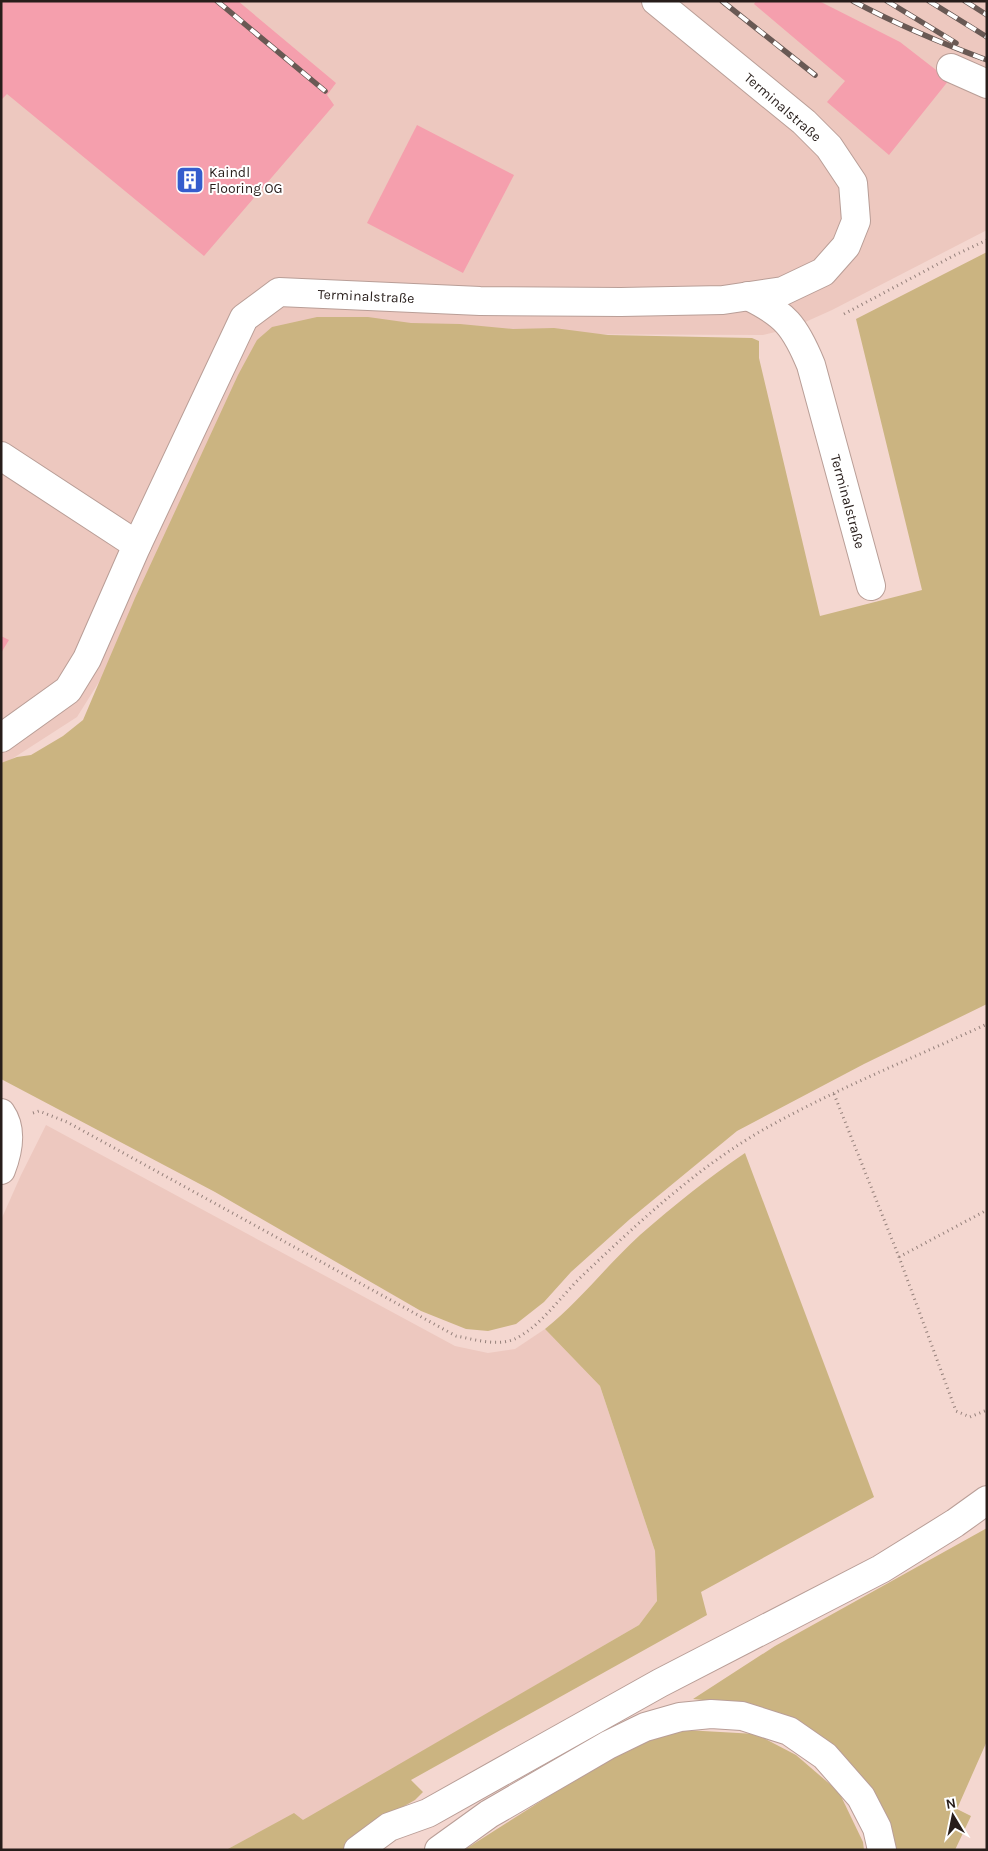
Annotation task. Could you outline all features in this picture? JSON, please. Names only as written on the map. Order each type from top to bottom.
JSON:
[{"type":"main road","name":"Terminalstraße","points":[[1,738],[68,690],[87,659],[137,545],[244,318],[279,292],[499,301],[630,302],[723,300],[783,291],[823,272],[846,246],[856,221],[853,183],[829,147],[804,122],[656,1]]},
{"type":"main road","points":[[951,68],[987,84]]},
{"type":"main road","name":"Terminalstraße","points":[[748,296],[766,305],[783,317],[802,344],[811,365],[871,586]]},
{"type":"main road","points":[[1,456],[137,545]]},
{"type":"main road","points":[[1,1170],[7,1153],[8,1137],[3,1116]]},
{"type":"main road","points":[[358,1850],[389,1827],[428,1813],[660,1682],[881,1569],[955,1523],[987,1500]]},
{"type":"main road","points":[[439,1850],[489,1814],[638,1730],[680,1717],[711,1714],[742,1716],[789,1731],[825,1756],[861,1796],[876,1828],[882,1850]]},
{"type":"main road","points":[[388,1850],[428,1813]]},
{"type":"path","points":[[844,314],[987,240]]},
{"type":"path","points":[[3,1116],[39,1112],[67,1122],[456,1336],[488,1342],[511,1340],[536,1324],[576,1282],[634,1227],[703,1169],[760,1132],[834,1094],[987,1024]]},
{"type":"path","points":[[834,1094],[956,1410],[970,1417],[987,1410]]},
{"type":"path","points":[[898,1257],[987,1210]]},
{"type":"shaded area","points":[[1,1],[987,1],[987,230],[832,310],[792,328],[763,335],[274,333],[134,626],[77,717],[1,766]]},
{"type":"shaded area","points":[[987,252],[987,1004],[864,1064],[737,1131],[630,1219],[571,1272],[544,1302],[516,1324],[488,1331],[466,1329],[421,1311],[215,1192],[1,1079],[1,763],[17,757],[31,755],[63,736],[83,720],[135,598],[238,375],[257,340],[272,327],[317,317],[368,317],[411,323],[460,324],[513,329],[554,328],[608,335],[752,338],[759,341],[759,358],[820,616],[922,590],[856,319]]},
{"type":"shaded area","points":[[46,1125],[455,1346],[488,1353],[515,1349],[545,1329],[600,1386],[655,1551],[657,1601],[639,1625],[303,1821],[294,1814],[226,1850],[1,1850],[1,1220]]},
{"type":"shaded area","points":[[745,1153],[874,1497],[701,1592],[707,1615],[411,1780],[423,1792],[415,1800],[392,1813],[345,1850],[226,1850],[294,1813],[303,1820],[639,1625],[657,1601],[655,1551],[600,1386],[545,1329],[570,1307],[616,1258],[665,1213]]},
{"type":"shaded area","points":[[987,1528],[987,1741],[957,1809],[971,1816],[955,1850],[896,1850],[889,1826],[751,1705],[693,1699],[775,1646]]},
{"type":"shaded area","points":[[685,1730],[756,1734],[796,1755],[839,1792],[863,1842],[864,1850],[464,1850],[590,1770],[641,1741]]},
{"type":"building","name":"Kaindl Flooring OG","points":[[1,1],[238,1],[336,83],[327,95],[334,105],[204,256],[7,94],[1,100]]},
{"type":"building","points":[[756,1],[819,1],[900,42],[949,80],[889,155],[827,102],[845,81],[754,4]]},
{"type":"building","points":[[417,125],[514,175],[463,273],[367,223]]},
{"type":"building","points":[[1,636],[9,640],[1,653]]},
{"type":"railway","points":[[217,1],[325,91]]},
{"type":"railway","points":[[722,1],[815,75]]},
{"type":"railway","points":[[853,1],[919,33],[987,60]]},
{"type":"railway","points":[[887,1],[956,43]]},
{"type":"railway","points":[[929,1],[987,37]]},
{"type":"railway","points":[[965,1],[987,15]]},
{"type":"place","name":"Kaindl Flooring OG","points":[[190,180]]}]
